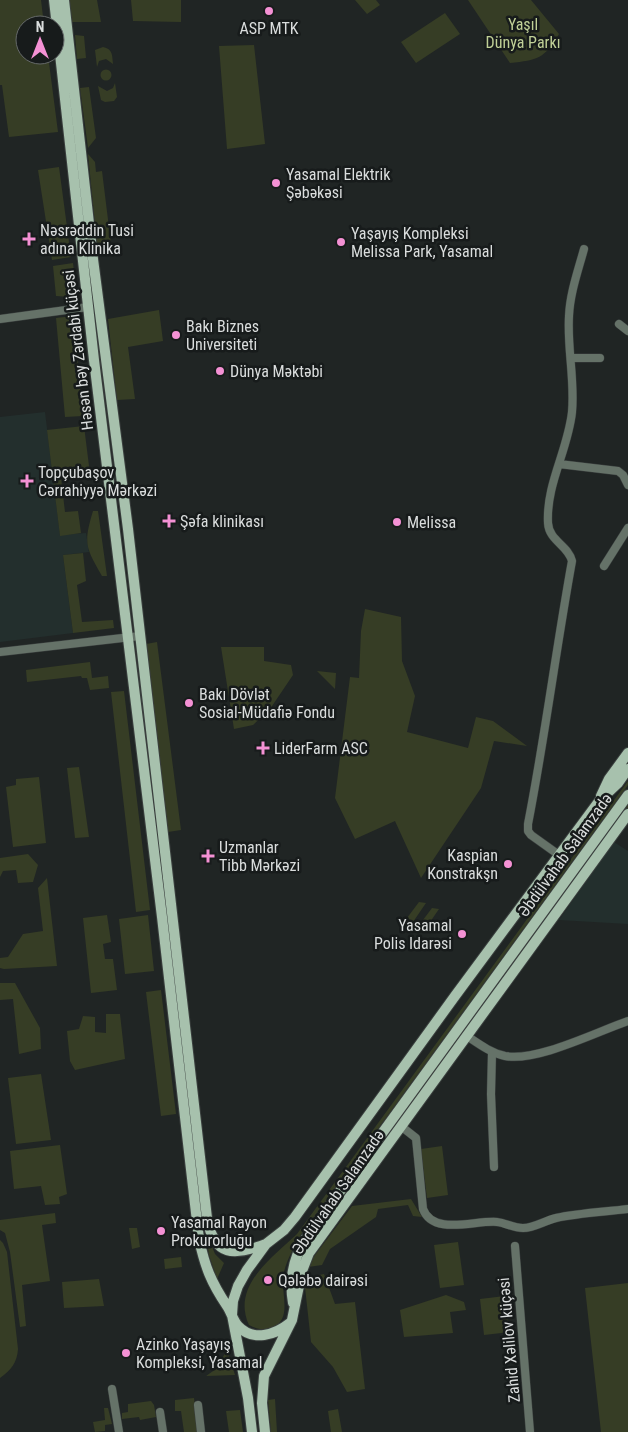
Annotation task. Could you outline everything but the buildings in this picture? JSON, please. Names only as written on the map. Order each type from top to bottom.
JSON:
[{"type":"main road","name":"Həsən bəy Zərdabi küçəsi","points":[[54,0],[99,405],[199,1239],[210,1278],[232,1315]]},
{"type":"main road","name":"Həsən bəy Zərdabi küçəsi","points":[[64,0],[94,268],[114,417],[209,1228],[215,1242],[231,1252],[244,1252],[266,1244]]},
{"type":"main road","points":[[99,405],[112,403]]},
{"type":"main road","points":[[101,419],[114,417]]},
{"type":"main road","name":"Əbdülvahab Salamzadə","points":[[600,800],[609,779],[628,752]]},
{"type":"main road","name":"Əbdülvahab Salamzadə","points":[[266,1244],[284,1230],[295,1217],[559,855],[600,800],[618,783],[628,769]]},
{"type":"main road","name":"Əbdülvahab Salamzadə","points":[[294,1308],[291,1287],[292,1275],[297,1255],[306,1238],[628,795]]},
{"type":"main road","name":"Əbdülvahab Salamzadə","points":[[294,1308],[302,1271],[310,1254],[628,814]]},
{"type":"main road","points":[[252,1432],[249,1404],[232,1315],[233,1301],[238,1286],[247,1270],[266,1244]]},
{"type":"main road","points":[[265,1432],[262,1403],[264,1376],[290,1323],[294,1308]]},
{"type":"main road","points":[[232,1315],[239,1327],[255,1335],[274,1333],[290,1323]]},
{"type":"street","points":[[559,855],[531,835],[528,831],[528,824],[572,561],[567,550],[553,538],[548,524],[550,490],[559,464],[572,413],[569,318],[571,294],[584,249]]},
{"type":"street","points":[[0,319],[88,308]]},
{"type":"street","points":[[619,324],[628,331]]},
{"type":"street","points":[[571,358],[600,358]]},
{"type":"street","points":[[559,464],[618,471],[623,475],[628,485]]},
{"type":"street","points":[[604,566],[628,528]]},
{"type":"street","points":[[0,652],[140,636]]},
{"type":"street","points":[[467,1036],[492,1052],[514,1057],[548,1051],[628,1021]]},
{"type":"street","points":[[492,1052],[491,1094],[494,1167]]},
{"type":"street","points":[[402,1127],[416,1138],[423,1210],[426,1216],[435,1223],[447,1225],[496,1222],[522,1228],[533,1227],[544,1221],[558,1218],[628,1209]]},
{"type":"street","name":"Zahid Xəlilov küçəsi","points":[[514,1246],[530,1432]]},
{"type":"street","points":[[112,1389],[118,1432]]},
{"type":"street","points":[[198,1405],[202,1432]]},
{"type":"street","points":[[160,1412],[163,1432]]},
{"type":"shaded area","name":"Topçubaşov Cərrahiyyə Mərkəzi","points":[[45,412],[60,535],[86,533],[89,552],[63,555],[73,633],[0,642],[0,417]]},
{"type":"shaded area","points":[[614,842],[628,851],[628,924],[559,920]]},
{"type":"green space","points":[[0,0],[41,0],[43,15],[15,15],[15,65],[49,65],[58,132],[9,137],[2,85],[0,85]]},
{"type":"green space","points":[[68,0],[97,0],[101,22],[69,22]]},
{"type":"green space","points":[[131,0],[181,0],[181,22],[133,21]]},
{"type":"green space","points":[[355,0],[376,0],[380,5],[367,14]]},
{"type":"green space","name":"Yaşıl Dünya Parkı","points":[[468,0],[531,0],[559,34],[549,49],[539,57],[510,63]]},
{"type":"green space","points":[[445,13],[460,34],[416,63],[401,42]]},
{"type":"green space","points":[[75,35],[84,36],[86,58],[77,59]]},
{"type":"green space","points":[[254,45],[265,144],[227,149],[219,46]]},
{"type":"green space","points":[[103,47],[110,51],[113,64],[106,59],[99,61],[97,67],[95,50]]},
{"type":"green space","points":[[106,69],[112,75],[106,81],[100,75]]},
{"type":"green space","points":[[115,83],[117,97],[114,101],[105,102],[101,100],[98,86],[107,91],[113,88]]},
{"type":"green space","points":[[89,87],[96,138],[88,148],[80,88]]},
{"type":"green space","points":[[88,154],[95,162],[96,172],[102,171],[112,252],[98,254]]},
{"type":"green space","points":[[59,167],[71,257],[52,260],[38,170]]},
{"type":"green space","points":[[73,263],[76,288],[71,297],[56,296],[53,266]]},
{"type":"green space","points":[[159,310],[163,341],[128,347],[135,399],[117,400],[108,319]]},
{"type":"green space","points":[[73,316],[83,416],[65,417],[56,318]]},
{"type":"green space","points":[[84,426],[90,474],[61,478],[65,512],[78,511],[81,533],[60,536],[47,430]]},
{"type":"green space","points":[[93,511],[98,511],[107,576],[102,576],[89,552],[87,539]]},
{"type":"green space","points":[[83,553],[86,581],[77,585],[82,622],[113,620],[114,628],[73,633],[63,555]]},
{"type":"green space","points":[[365,609],[401,617],[402,661],[415,696],[407,732],[468,748],[476,717],[493,721],[527,746],[494,741],[481,788],[421,878],[395,821],[355,839],[335,798],[350,677],[359,678],[361,631]]},
{"type":"green space","points":[[157,642],[181,830],[168,832],[146,644]]},
{"type":"green space","points":[[221,647],[264,647],[264,661],[291,665],[293,675],[270,709],[253,725],[234,729]]},
{"type":"green space","points":[[90,662],[92,678],[108,676],[109,688],[90,690],[87,678],[82,678],[81,676],[27,682],[26,670]]},
{"type":"green space","points":[[317,671],[336,673],[335,689]]},
{"type":"green space","points":[[124,691],[150,910],[136,912],[111,692]]},
{"type":"green space","points":[[79,767],[89,837],[75,838],[67,768]]},
{"type":"green space","points":[[39,777],[46,843],[13,847],[6,787],[16,785],[16,779]]},
{"type":"green space","points":[[628,781],[628,785],[300,1236],[292,1250],[283,1276],[284,1313],[282,1319],[278,1324],[268,1329],[255,1328],[249,1325],[245,1311],[245,1298],[257,1274],[297,1234]]},
{"type":"green space","points":[[628,805],[628,808],[314,1239],[312,1237]]},
{"type":"green space","points":[[28,854],[38,865],[33,882],[18,883],[16,870],[3,871],[0,877],[0,858]]},
{"type":"green space","points":[[47,878],[57,966],[0,968],[0,958],[8,957],[23,934],[43,931],[38,888]]},
{"type":"green space","points":[[419,902],[426,903],[413,922],[407,918]]},
{"type":"green space","points":[[432,908],[439,909],[426,928],[420,924]]},
{"type":"green space","points":[[107,915],[111,942],[103,944],[105,959],[113,959],[117,990],[91,993],[83,918]]},
{"type":"green space","points":[[148,915],[154,971],[125,974],[119,919]]},
{"type":"green space","points":[[0,983],[15,983],[40,1028],[41,1049],[19,1054],[13,999],[0,1000]]},
{"type":"green space","points":[[161,990],[176,1114],[161,1116],[146,992]]},
{"type":"green space","points":[[106,1014],[120,1014],[125,1059],[75,1070],[70,1061],[67,1031],[79,1029],[83,1016],[95,1017],[95,1032],[106,1033]]},
{"type":"green space","points":[[41,1074],[51,1140],[16,1144],[8,1078]]},
{"type":"green space","points":[[60,1145],[67,1194],[59,1197],[60,1204],[45,1205],[41,1186],[14,1189],[10,1151]]},
{"type":"green space","points":[[442,1146],[448,1195],[427,1198],[421,1149]]},
{"type":"green space","points":[[411,1199],[422,1217],[413,1216],[408,1205],[378,1209],[376,1217],[330,1249],[322,1265],[308,1267],[309,1263],[352,1206]]},
{"type":"green space","points":[[55,1213],[56,1223],[42,1225],[50,1281],[22,1285],[26,1326],[20,1327],[10,1252],[5,1233],[0,1230],[0,1220]]},
{"type":"green space","points":[[129,1228],[137,1228],[140,1247],[132,1249]]},
{"type":"green space","points":[[205,1229],[215,1254],[224,1263],[217,1279],[209,1255]]},
{"type":"green space","points":[[0,1240],[7,1252],[18,1349],[13,1366],[0,1378]]},
{"type":"green space","points":[[458,1242],[464,1285],[440,1288],[434,1245]]},
{"type":"green space","points":[[181,1257],[182,1267],[165,1269],[164,1259]]},
{"type":"green space","points":[[324,1274],[335,1304],[355,1302],[365,1389],[347,1392],[333,1367],[311,1342],[304,1278]]},
{"type":"green space","points":[[99,1279],[104,1306],[64,1308],[62,1282]]},
{"type":"green space","points":[[628,1283],[628,1432],[601,1432],[585,1288]]},
{"type":"green space","points":[[446,1295],[464,1302],[466,1310],[450,1312],[453,1333],[404,1337],[400,1310]]},
{"type":"green space","points":[[505,1296],[510,1332],[484,1335],[480,1299]]},
{"type":"green space","points":[[227,1350],[235,1375],[206,1376],[216,1369]]},
{"type":"green space","points":[[194,1398],[198,1432],[184,1432],[181,1411],[175,1411],[175,1400]]},
{"type":"green space","points":[[275,1399],[277,1432],[271,1432],[268,1400]]},
{"type":"green space","points":[[151,1401],[154,1405],[156,1417],[140,1420],[139,1417],[122,1419],[122,1413],[128,1412],[128,1404]]},
{"type":"green space","points":[[104,1408],[108,1408],[112,1424],[105,1425],[105,1431],[95,1432],[93,1422],[105,1420]]},
{"type":"green space","points":[[338,1409],[342,1432],[331,1432],[328,1411]]},
{"type":"green space","points":[[240,1410],[243,1432],[229,1432],[226,1411]]},
{"type":"place","name":"ASP MTK","points":[[269,11]]},
{"type":"place","name":"Yasamal Elektrik Şəbəkəsi","points":[[276,183]]},
{"type":"place","name":"Nəsrəddin Tusi adına Klinika","points":[[29,239]]},
{"type":"place","name":"Yaşayış Kompleksi Melissa Park, Yasamal","points":[[341,242]]},
{"type":"place","name":"Bakı Biznes Universiteti","points":[[176,335]]},
{"type":"place","name":"Dünya Məktəbi","points":[[220,371]]},
{"type":"place","name":"Topçubaşov Cərrahiyyə Mərkəzi","points":[[27,481]]},
{"type":"place","name":"Şəfa klinikası","points":[[169,521]]},
{"type":"place","name":"Melissa","points":[[397,522]]},
{"type":"place","name":"Bakı Dövlət Sosial-Müdafiə Fondu","points":[[189,703]]},
{"type":"place","name":"LiderFarm ASC","points":[[263,748]]},
{"type":"place","name":"Uzmanlar Tibb Mərkəzi","points":[[208,856]]},
{"type":"place","name":"Kaspian Konstrakşn","points":[[508,864]]},
{"type":"place","name":"Yasamal Polis Idarəsi","points":[[462,934]]},
{"type":"place","name":"Yasamal Rayon Prokurorluğu","points":[[161,1231]]},
{"type":"place","name":"Qələbə dairəsi","points":[[268,1280]]},
{"type":"place","name":"Azinko Yaşayış Kompleksi, Yasamal","points":[[126,1353]]}]
